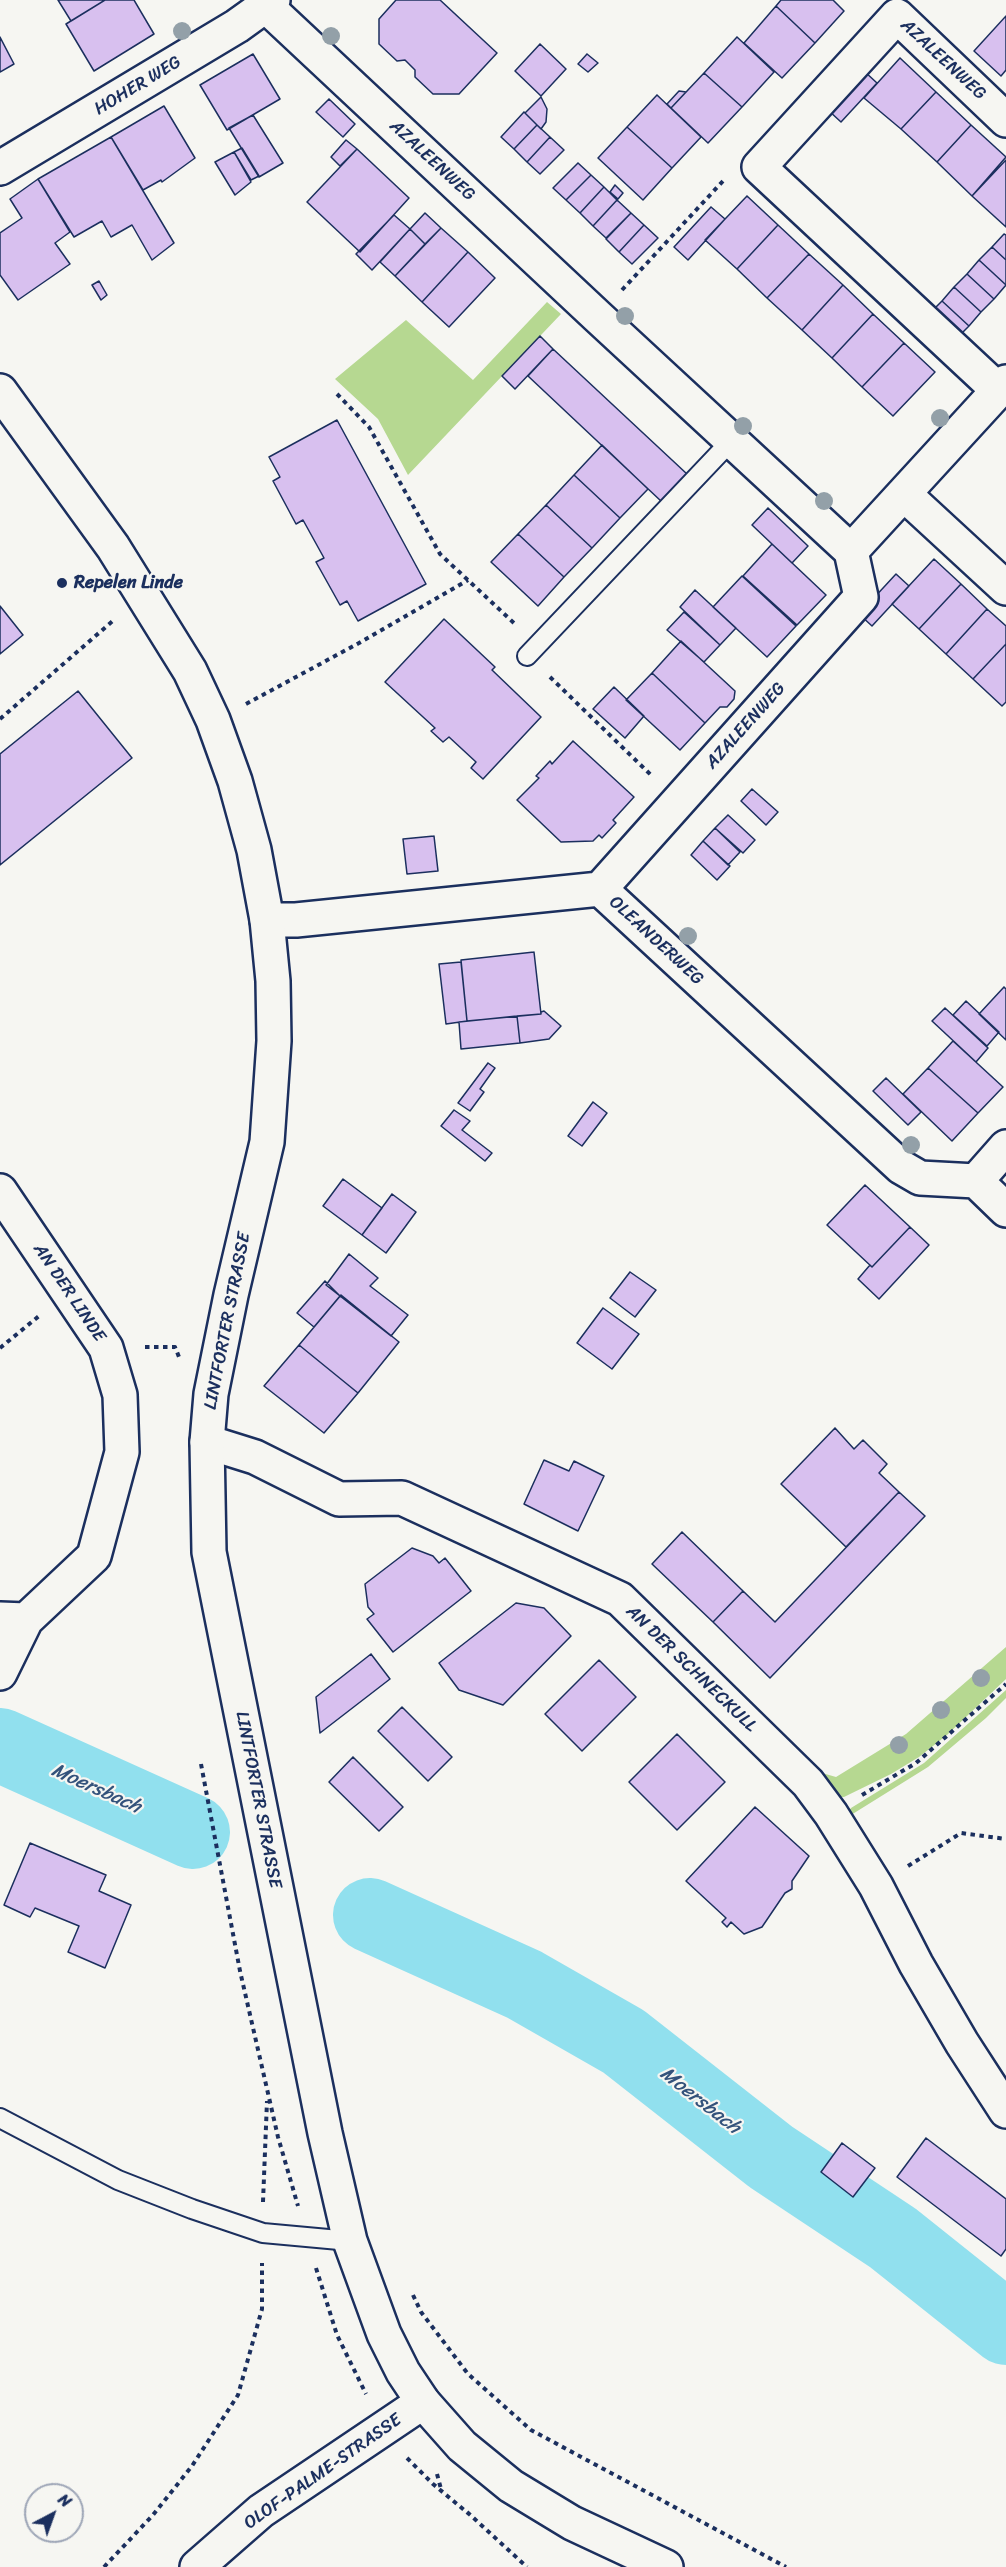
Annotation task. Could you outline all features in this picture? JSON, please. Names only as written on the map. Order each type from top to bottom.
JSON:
[{"type":"street","name":"HOHER WEG","points":[[0,168],[237,26],[270,3]]},
{"type":"street","name":"AZALEENWEG","points":[[270,3],[597,316],[851,551],[861,597],[600,889]]},
{"type":"street","name":"AZALEENWEG","points":[[759,167],[897,16],[1006,120]]},
{"type":"street","points":[[759,167],[1003,386],[851,551]]},
{"type":"street","name":"LINTFORTER STRASSE","points":[[0,391],[83,505],[143,594],[190,671],[213,720],[235,781],[254,850],[267,920],[273,981],[274,1041],[267,1142],[213,1383],[207,1442],[209,1552],[325,2133],[350,2241],[384,2334],[403,2372],[423,2402],[462,2446],[511,2486],[572,2523],[666,2567]]},
{"type":"street","points":[[904,494],[1006,588]]},
{"type":"street","name":"OLEANDERWEG","points":[[267,920],[296,920],[600,889],[901,1167],[920,1178],[976,1181]]},
{"type":"street","points":[[1006,1147],[976,1181],[1006,1210]]},
{"type":"street","name":"AN DER LINDE","points":[[0,1191],[106,1348],[120,1395],[122,1452],[94,1557],[53,1597],[13,1619]]},
{"type":"street","name":"AN DER SCHNECKULL","points":[[207,1442],[255,1457],[339,1499],[402,1498],[620,1599],[808,1783],[831,1814],[876,1886],[922,1974],[962,2043],[1006,2111]]},
{"type":"street","points":[[0,1672],[13,1619]]},
{"type":"street","name":"OLOF-PALME-STRASSE","points":[[197,2567],[261,2511],[423,2402]]},
{"type":"lane","points":[[527,656],[731,441]]},
{"type":"lane","points":[[0,2118],[118,2180],[263,2233],[350,2241]]},
{"type":"path","points":[[597,316],[728,176],[759,167]]},
{"type":"path","points":[[337,394],[369,427],[440,554],[524,632],[527,656],[679,802]]},
{"type":"path","points":[[213,720],[349,649],[468,580]]},
{"type":"path","points":[[0,719],[143,594]]},
{"type":"path","points":[[0,1348],[68,1292]]},
{"type":"path","points":[[106,1348],[176,1347],[182,1367]]},
{"type":"path","points":[[831,1814],[916,1763],[1006,1684]]},
{"type":"path","points":[[201,1764],[240,1971]]},
{"type":"path","points":[[876,1886],[961,1833],[1006,1839]]},
{"type":"path","points":[[104,2567],[153,2515],[192,2466],[238,2395],[262,2309],[268,2095]]},
{"type":"path","points":[[411,2291],[421,2312],[468,2374],[531,2430],[786,2567]]},
{"type":"green space","points":[[547,302],[561,314],[408,475],[378,419],[335,379],[406,320],[473,380]]},
{"type":"green space","points":[[1006,1647],[1006,1679],[947,1735],[919,1757],[891,1774],[844,1797],[839,1797],[822,1773],[836,1777],[906,1734]]},
{"type":"green space","points":[[1006,1690],[1006,1698],[986,1718],[928,1767],[851,1815],[849,1811],[851,1808],[924,1763]]},
{"type":"building","points":[[58,0],[105,0],[71,21]]},
{"type":"building","points":[[105,0],[134,0],[154,34],[94,71],[66,24]]},
{"type":"building","points":[[396,0],[440,0],[497,53],[459,94],[433,94],[415,77],[415,70],[405,60],[397,61],[379,44],[379,19]]},
{"type":"building","points":[[781,0],[833,0],[844,11],[815,43],[776,6]]},
{"type":"building","points":[[776,6],[815,43],[782,78],[744,43]]},
{"type":"building","points":[[1006,16],[1006,70],[1001,76],[974,51]]},
{"type":"building","points":[[0,37],[14,64],[0,72]]},
{"type":"building","points":[[737,37],[774,72],[742,107],[704,73]]},
{"type":"building","points":[[540,44],[566,69],[541,96],[515,71]]},
{"type":"building","points":[[253,54],[280,99],[227,130],[200,85]]},
{"type":"building","points":[[587,54],[598,63],[588,72],[578,64]]},
{"type":"building","points":[[900,58],[936,92],[901,129],[864,98]]},
{"type":"building","points":[[864,71],[877,83],[841,122],[828,110]]},
{"type":"building","points":[[704,73],[742,107],[708,143],[671,108]]},
{"type":"building","points":[[679,91],[686,92],[671,108],[667,104]]},
{"type":"building","points":[[936,92],[971,125],[937,162],[901,129]]},
{"type":"building","points":[[657,95],[701,137],[672,168],[627,127]]},
{"type":"building","points":[[541,97],[547,109],[546,122],[541,129],[525,113]]},
{"type":"building","points":[[329,99],[355,124],[343,137],[316,112]]},
{"type":"building","points":[[164,106],[195,158],[162,182],[161,180],[143,190],[111,137]]},
{"type":"building","points":[[524,112],[537,125],[514,149],[501,137]]},
{"type":"building","points":[[253,115],[283,163],[259,177],[229,128]]},
{"type":"building","points":[[537,125],[550,137],[527,162],[514,149]]},
{"type":"building","points":[[971,125],[1006,157],[972,196],[937,162]]},
{"type":"building","points":[[627,127],[672,168],[643,200],[598,158]]},
{"type":"building","points":[[111,137],[174,243],[152,260],[132,225],[111,237],[102,221],[74,237],[38,179]]},
{"type":"building","points":[[550,137],[564,150],[540,174],[527,162]]},
{"type":"building","points":[[346,140],[357,149],[340,166],[331,157]]},
{"type":"building","points":[[242,148],[259,176],[251,180],[234,152]]},
{"type":"building","points":[[357,149],[409,198],[360,252],[307,202]]},
{"type":"building","points":[[234,152],[251,182],[235,195],[215,162]]},
{"type":"building","points":[[1006,160],[1006,227],[972,196]]},
{"type":"building","points":[[578,163],[591,175],[566,200],[553,188]]},
{"type":"building","points":[[591,175],[604,187],[580,213],[566,200]]},
{"type":"building","points":[[38,179],[70,232],[55,243],[70,264],[18,300],[0,275],[0,233],[22,218],[10,199]]},
{"type":"building","points":[[615,185],[623,193],[618,199],[610,192]]},
{"type":"building","points":[[604,187],[617,200],[593,226],[580,213]]},
{"type":"building","points":[[747,196],[778,225],[737,269],[705,240]]},
{"type":"building","points":[[617,200],[631,213],[606,238],[593,226]]},
{"type":"building","points":[[711,207],[725,219],[688,260],[674,247]]},
{"type":"building","points":[[425,213],[441,228],[425,244],[410,229]]},
{"type":"building","points":[[631,213],[644,225],[619,252],[606,239]]},
{"type":"building","points":[[394,215],[410,229],[372,270],[356,254]]},
{"type":"building","points":[[644,225],[658,238],[632,264],[619,252]]},
{"type":"building","points":[[778,225],[809,254],[767,298],[737,269]]},
{"type":"building","points":[[441,228],[468,252],[422,302],[395,276]]},
{"type":"building","points":[[410,229],[425,244],[395,276],[380,262]]},
{"type":"building","points":[[1004,234],[1006,235],[1006,260],[992,247]]},
{"type":"building","points":[[992,247],[1006,260],[1006,285],[979,260]]},
{"type":"building","points":[[468,252],[495,278],[449,327],[422,302]]},
{"type":"building","points":[[809,254],[843,285],[802,330],[767,298]]},
{"type":"building","points":[[979,260],[1006,285],[994,299],[967,274]]},
{"type":"building","points":[[967,274],[994,299],[981,312],[954,287]]},
{"type":"building","points":[[99,281],[107,295],[101,300],[92,285]]},
{"type":"building","points":[[843,285],[873,314],[832,358],[802,330]]},
{"type":"building","points":[[954,287],[981,312],[969,326],[942,301]]},
{"type":"building","points":[[942,301],[969,326],[956,339],[929,314]]},
{"type":"building","points":[[873,314],[904,343],[862,387],[832,358]]},
{"type":"building","points":[[540,336],[553,349],[515,389],[502,376]]},
{"type":"building","points":[[904,343],[935,372],[893,416],[862,387]]},
{"type":"building","points":[[553,349],[687,474],[662,502],[528,376]]},
{"type":"building","points":[[337,420],[426,584],[358,621],[347,601],[340,605],[316,562],[324,558],[303,520],[296,524],[273,481],[280,477],[269,457]]},
{"type":"building","points":[[602,445],[648,489],[620,518],[574,475]]},
{"type":"building","points":[[574,475],[620,518],[592,548],[546,505]]},
{"type":"building","points":[[546,505],[592,548],[564,577],[518,534]]},
{"type":"building","points":[[768,508],[808,546],[792,563],[752,525]]},
{"type":"building","points":[[518,534],[564,577],[538,606],[491,562]]},
{"type":"building","points":[[772,544],[826,595],[797,625],[743,576]]},
{"type":"building","points":[[934,559],[961,584],[919,629],[892,604]]},
{"type":"building","points":[[896,574],[909,586],[872,626],[859,614]]},
{"type":"building","points":[[742,576],[796,626],[767,657],[713,607]]},
{"type":"building","points":[[961,584],[987,609],[946,654],[919,629]]},
{"type":"building","points":[[695,590],[736,628],[720,645],[680,607]]},
{"type":"building","points":[[0,606],[23,635],[0,654]]},
{"type":"building","points":[[987,609],[1006,626],[1006,644],[973,679],[946,654]]},
{"type":"building","points":[[684,612],[720,645],[704,662],[667,630]]},
{"type":"building","points":[[444,619],[495,667],[492,670],[541,717],[483,779],[471,768],[476,762],[449,737],[443,742],[431,731],[435,728],[385,682]]},
{"type":"building","points":[[681,641],[735,691],[734,699],[727,707],[720,707],[705,723],[652,673]]},
{"type":"building","points":[[1006,644],[1006,702],[1002,706],[973,679]]},
{"type":"building","points":[[652,673],[705,723],[680,750],[626,700]]},
{"type":"building","points":[[614,687],[644,716],[625,738],[593,709]]},
{"type":"building","points":[[78,691],[132,758],[0,865],[0,754]]},
{"type":"building","points":[[573,741],[634,797],[613,820],[616,823],[602,838],[599,835],[593,841],[561,842],[517,800],[539,778],[536,776],[550,761],[552,764]]},
{"type":"building","points":[[752,789],[778,812],[766,825],[741,801]]},
{"type":"building","points":[[728,815],[755,840],[743,853],[715,828]]},
{"type":"building","points":[[715,828],[740,852],[728,865],[703,841]]},
{"type":"building","points":[[434,836],[438,871],[407,874],[403,839]]},
{"type":"building","points":[[703,841],[730,866],[717,880],[691,855]]},
{"type":"building","points":[[534,952],[541,1014],[467,1021],[461,960]]},
{"type":"building","points":[[461,962],[467,1021],[446,1024],[439,964]]},
{"type":"building","points":[[1004,987],[1006,989],[1006,1040],[979,1014]]},
{"type":"building","points":[[966,1001],[999,1032],[987,1046],[953,1015]]},
{"type":"building","points":[[945,1008],[988,1048],[976,1062],[932,1021]]},
{"type":"building","points":[[544,1011],[561,1026],[549,1039],[520,1043],[517,1016],[541,1014]]},
{"type":"building","points":[[517,1016],[520,1043],[461,1049],[459,1022]]},
{"type":"building","points":[[953,1041],[1003,1087],[978,1113],[928,1068]]},
{"type":"building","points":[[488,1063],[495,1068],[480,1089],[484,1092],[470,1111],[458,1103]]},
{"type":"building","points":[[928,1068],[978,1113],[952,1141],[903,1094]]},
{"type":"building","points":[[886,1078],[921,1112],[908,1125],[873,1091]]},
{"type":"building","points":[[593,1102],[607,1113],[582,1146],[568,1136]]},
{"type":"building","points":[[454,1110],[470,1121],[462,1130],[492,1153],[485,1161],[441,1126]]},
{"type":"building","points":[[343,1179],[382,1208],[362,1235],[323,1206]]},
{"type":"building","points":[[865,1185],[910,1227],[872,1267],[827,1225]]},
{"type":"building","points":[[392,1194],[416,1212],[386,1253],[362,1235]]},
{"type":"building","points":[[910,1227],[929,1245],[879,1299],[858,1279]]},
{"type":"building","points":[[349,1254],[378,1278],[370,1286],[408,1315],[391,1336],[326,1285]]},
{"type":"building","points":[[630,1272],[656,1290],[635,1317],[610,1298]]},
{"type":"building","points":[[325,1281],[340,1296],[314,1327],[297,1313]]},
{"type":"building","points":[[341,1295],[399,1342],[358,1393],[299,1345]]},
{"type":"building","points":[[603,1308],[639,1334],[612,1369],[577,1343]]},
{"type":"building","points":[[299,1345],[358,1393],[324,1433],[264,1386]]},
{"type":"building","points":[[835,1428],[854,1449],[863,1440],[887,1464],[879,1473],[899,1492],[846,1547],[781,1484]]},
{"type":"building","points":[[544,1460],[569,1471],[574,1461],[604,1476],[578,1531],[524,1504]]},
{"type":"building","points":[[899,1492],[925,1516],[770,1678],[713,1622],[743,1591],[775,1622]]},
{"type":"building","points":[[682,1532],[743,1591],[713,1622],[652,1564]]},
{"type":"building","points":[[412,1548],[433,1556],[439,1563],[445,1558],[471,1591],[393,1652],[367,1619],[374,1614],[368,1607],[365,1584]]},
{"type":"building","points":[[516,1603],[544,1608],[571,1636],[503,1705],[459,1690],[439,1663]]},
{"type":"building","points":[[371,1654],[390,1679],[320,1733],[316,1697]]},
{"type":"building","points":[[599,1660],[636,1697],[582,1751],[545,1714]]},
{"type":"building","points":[[402,1707],[452,1757],[428,1781],[378,1731]]},
{"type":"building","points":[[677,1734],[725,1782],[677,1830],[629,1782]]},
{"type":"building","points":[[353,1757],[403,1807],[379,1831],[329,1782]]},
{"type":"building","points":[[755,1807],[809,1856],[792,1881],[792,1889],[785,1893],[762,1927],[744,1934],[731,1922],[727,1927],[722,1922],[726,1918],[686,1881]]},
{"type":"building","points":[[30,1843],[106,1875],[99,1891],[131,1905],[105,1968],[68,1952],[79,1926],[35,1908],[30,1917],[4,1905]]},
{"type":"building","points":[[926,2138],[1006,2199],[1006,2249],[1001,2256],[897,2177]]},
{"type":"building","points":[[842,2143],[875,2168],[853,2197],[821,2172]]},
{"type":"waterway","name":"Moersbach","points":[[0,1745],[193,1832]]},
{"type":"waterway","name":"Moersbach","points":[[370,1915],[525,1985],[623,2041],[771,2157],[893,2238],[1006,2328]]},
{"type":"place","name":"Repelen Linde","points":[[62,583]]}]
